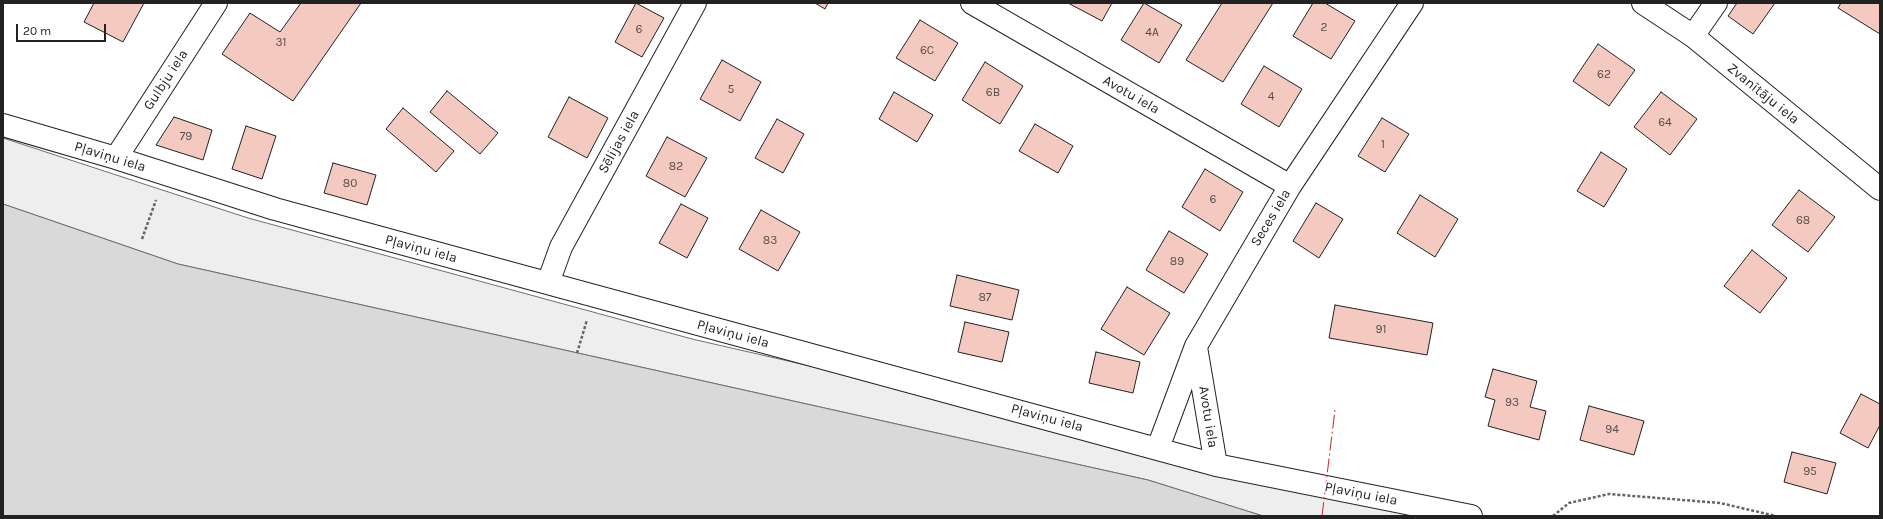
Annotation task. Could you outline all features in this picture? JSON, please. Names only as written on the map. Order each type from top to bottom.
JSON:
[{"type":"street","name":"Gulbju iela","points":[[116,158],[216,3]]},
{"type":"street","name":"Sēlijas iela","points":[[548,283],[561,247],[695,3]]},
{"type":"street","name":"Avotu iela","points":[[972,3],[1290,186]]},
{"type":"street","name":"Seces iela","points":[[1158,448],[1196,346],[1290,186],[1412,3]]},
{"type":"street","name":"Zvanītāju iela","points":[[1643,3],[1693,36],[1880,189]]},
{"type":"street","points":[[1693,36],[1716,3]]},
{"type":"street","name":"Pļaviņu iela","points":[[3,125],[116,158],[165,175],[275,209],[548,283],[594,297],[1216,464],[1471,516]]},
{"type":"street","name":"Avotu iela","points":[[1196,346],[1216,464]]},
{"type":"path","points":[[142,239],[165,175]]},
{"type":"path","points":[[577,353],[594,297]]},
{"type":"path","points":[[1553,516],[1569,503],[1609,494],[1720,503],[1776,516]]},
{"type":"shaded area","points":[[3,138],[248,218],[692,339],[1020,414],[1425,516],[1263,516],[1148,480],[178,264],[3,204]]},
{"type":"shaded area","points":[[3,204],[178,264],[1148,480],[1263,516],[3,516]]},
{"type":"building","points":[[94,3],[144,3],[123,42],[84,22]]},
{"type":"building","points":[[301,3],[361,3],[293,101],[222,54],[250,13],[280,32]]},
{"type":"building","points":[[636,3],[664,18],[642,57],[615,42]]},
{"type":"building","points":[[815,3],[828,3],[825,9]]},
{"type":"building","points":[[1068,3],[1112,3],[1102,21]]},
{"type":"building","points":[[1144,3],[1182,25],[1159,63],[1121,40]]},
{"type":"building","points":[[1222,3],[1273,3],[1223,82],[1186,60]]},
{"type":"building","points":[[1313,3],[1325,3],[1355,21],[1331,59],[1293,36]]},
{"type":"building","points":[[1737,3],[1775,3],[1753,34],[1728,16]]},
{"type":"building","points":[[1841,3],[1880,3],[1880,34],[1838,8]]},
{"type":"building","points":[[920,20],[958,43],[935,81],[896,58]]},
{"type":"building","points":[[1598,44],[1635,70],[1609,106],[1573,81]]},
{"type":"building","points":[[722,60],[761,82],[740,121],[700,99]]},
{"type":"building","points":[[985,62],[1023,86],[1000,124],[962,100]]},
{"type":"building","points":[[1264,66],[1302,89],[1279,127],[1241,104]]},
{"type":"building","points":[[447,91],[498,133],[480,154],[430,112]]},
{"type":"building","points":[[894,92],[933,115],[917,142],[879,119]]},
{"type":"building","points":[[1661,92],[1697,119],[1670,155],[1634,127]]},
{"type":"building","points":[[569,97],[608,118],[587,158],[548,137]]},
{"type":"building","points":[[403,108],[454,151],[436,172],[386,129]]},
{"type":"building","points":[[174,117],[212,130],[203,160],[156,145]]},
{"type":"building","points":[[1382,118],[1409,134],[1385,172],[1358,156]]},
{"type":"building","points":[[777,119],[804,134],[783,173],[755,158]]},
{"type":"building","points":[[1035,124],[1073,146],[1058,173],[1019,151]]},
{"type":"building","points":[[246,126],[276,136],[262,179],[232,169]]},
{"type":"building","points":[[667,137],[707,158],[685,197],[646,176]]},
{"type":"building","points":[[1601,152],[1627,169],[1604,207],[1577,191]]},
{"type":"building","points":[[333,163],[376,175],[367,205],[324,193]]},
{"type":"building","points":[[1205,169],[1243,192],[1220,231],[1182,207]]},
{"type":"building","points":[[1799,190],[1835,217],[1808,252],[1772,225]]},
{"type":"building","points":[[1420,195],[1458,219],[1435,257],[1397,233]]},
{"type":"building","points":[[1316,203],[1343,219],[1319,258],[1293,241]]},
{"type":"building","points":[[681,204],[708,218],[687,258],[659,243]]},
{"type":"building","points":[[761,210],[800,232],[778,271],[739,249]]},
{"type":"building","points":[[1169,231],[1208,254],[1184,293],[1146,270]]},
{"type":"building","points":[[1752,250],[1787,278],[1760,313],[1724,286]]},
{"type":"building","points":[[957,275],[1019,290],[1012,320],[950,306]]},
{"type":"building","points":[[1127,287],[1170,313],[1144,355],[1101,329]]},
{"type":"building","points":[[1335,305],[1433,323],[1427,355],[1329,338]]},
{"type":"building","points":[[965,322],[1009,332],[1002,362],[958,352]]},
{"type":"building","points":[[1096,352],[1140,362],[1133,393],[1089,383]]},
{"type":"building","points":[[1493,369],[1537,381],[1530,407],[1546,411],[1539,440],[1488,426],[1495,400],[1485,397]]},
{"type":"building","points":[[1861,394],[1880,404],[1880,425],[1868,448],[1840,433]]},
{"type":"building","points":[[1589,406],[1644,421],[1634,455],[1580,440]]},
{"type":"building","points":[[1792,452],[1836,463],[1827,494],[1784,482]]},
{"type":"power","points":[[1322,516],[1335,410]]}]
